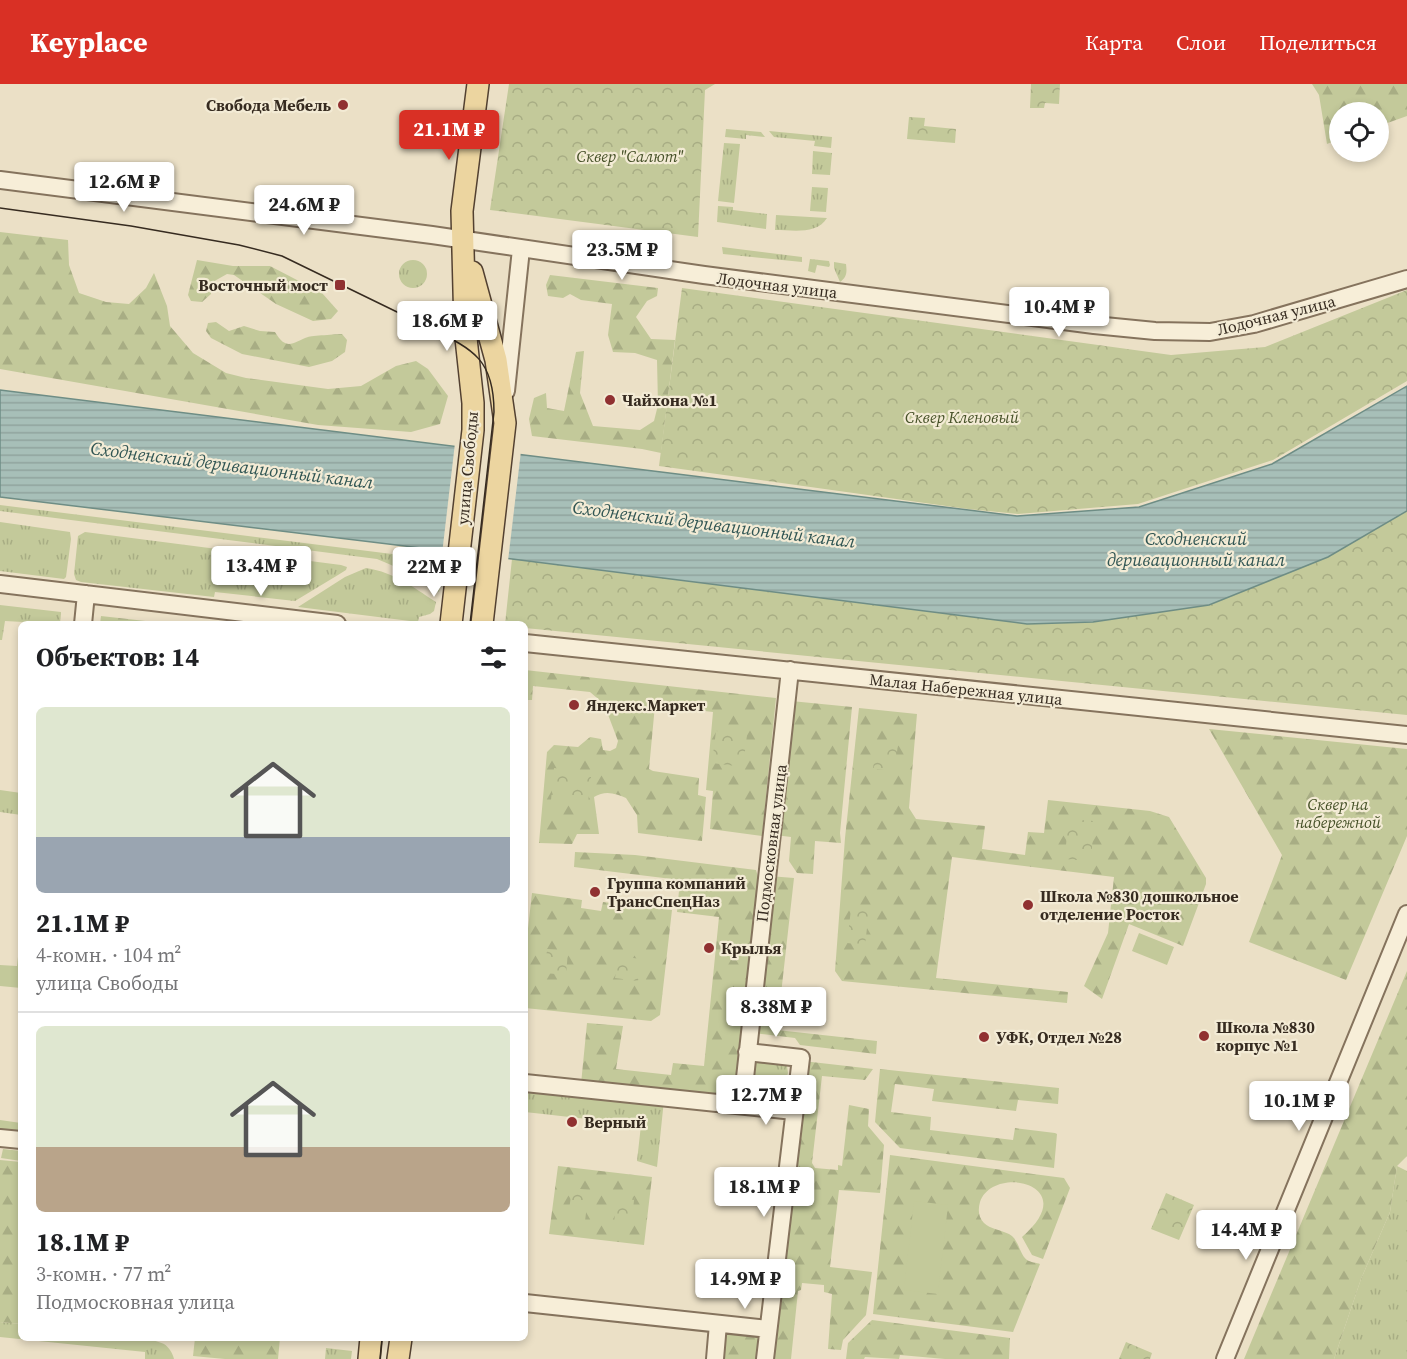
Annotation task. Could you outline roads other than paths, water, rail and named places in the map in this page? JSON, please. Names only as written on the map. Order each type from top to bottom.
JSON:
[{"type":"main road","name":"улица Свободы","points":[[452,621],[473,430],[473,403],[465,328],[462,211],[478,84]]},
{"type":"main road","name":"улица Свободы","points":[[463,240],[496,360],[505,407],[504,434],[482,621]]},
{"type":"main road","points":[[369,1359],[371,1341]]},
{"type":"main road","points":[[398,1359],[400,1341]]},
{"type":"street","name":"Лодочная улица","points":[[0,180],[1094,326],[1155,331],[1210,332],[1254,324],[1407,279]]},
{"type":"street","name":"улица Свободы","points":[[505,407],[521,249]]},
{"type":"street","points":[[0,584],[312,621]]},
{"type":"street","points":[[83,621],[86,594]]},
{"type":"street","name":"Малая Набережная улица","points":[[528,643],[1407,735]]},
{"type":"street","name":"Подмосковная улица","points":[[742,1105],[790,670]]},
{"type":"street","points":[[1225,1359],[1407,914]]},
{"type":"street","points":[[747,1052],[801,1058],[765,1359]]},
{"type":"street","points":[[528,1083],[794,1112]]},
{"type":"street","points":[[0,1138],[18,1140]]},
{"type":"street","points":[[528,1303],[768,1329]]},
{"type":"street","points":[[715,1359],[718,1324]]},
{"type":"water","name":"Сходненский деривационный канал","points":[[1407,386],[1407,511],[1328,557],[1209,605],[1093,622],[1027,624],[0,497],[0,390],[1017,516],[1139,507],[1272,464]]},
{"type":"tram line","points":[[0,208],[131,226],[239,245],[282,256],[432,329],[470,351],[479,359],[490,380],[494,412],[470,621]]},
{"type":"tram line","points":[[380,1359],[382,1341]]},
{"type":"place","name":"Свобода Мебель","points":[[343,105]]},
{"type":"place","name":"Восточный мост","points":[[340,285]]},
{"type":"place","name":"Чайхона №1","points":[[610,400]]},
{"type":"place","name":"Яндекс.Маркет","points":[[574,705]]},
{"type":"place","name":"Группа компаний ТрансСпецНаз","points":[[595,892]]},
{"type":"place","name":"Школа №830 дошкольное отделение Росток","points":[[1028,905]]},
{"type":"place","name":"Крылья","points":[[709,948]]},
{"type":"place","name":"Школа №830 корпус №1","points":[[1204,1036]]},
{"type":"place","name":"УФК, Отдел №28","points":[[984,1037]]},
{"type":"place","name":"Верный","points":[[572,1122]]},
{"type":"park label","name":"Сквер \"Салют\"","points":[[630,156]]},
{"type":"park label","name":"Сквер Кленовый","points":[[962,417]]},
{"type":"park label","name":"Сквер на набережной","points":[[1338,813]]}]
